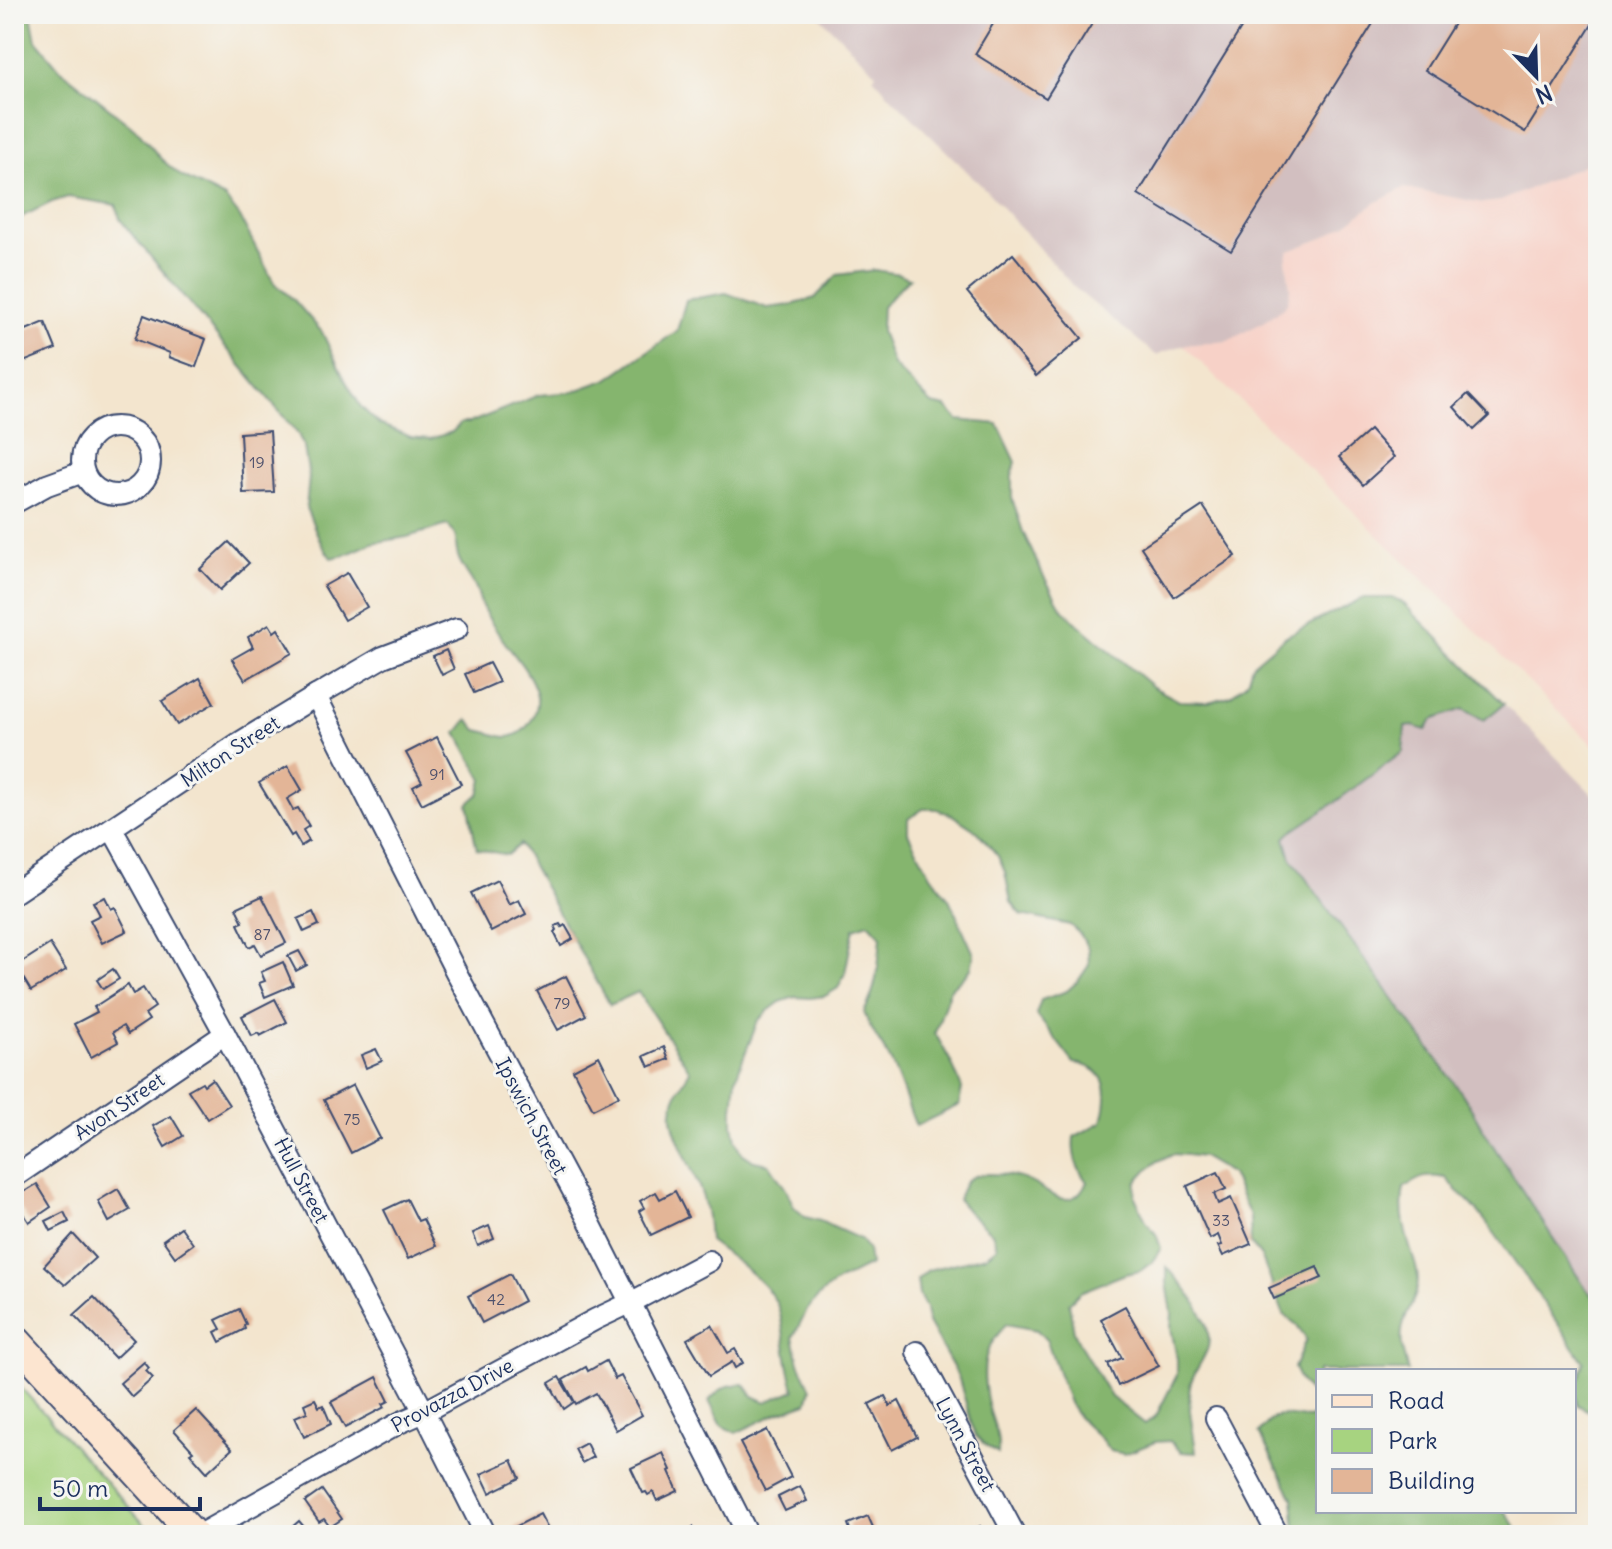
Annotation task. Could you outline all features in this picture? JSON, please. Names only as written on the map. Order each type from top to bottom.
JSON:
[{"type":"main road","points":[[14,1338],[196,1535]]},
{"type":"street","points":[[14,503],[47,485],[83,472]]},
{"type":"street","name":"Milton Street","points":[[14,893],[239,743],[316,696],[383,657],[457,629]]},
{"type":"street","name":"Ipswich Street","points":[[316,696],[458,976],[588,1219],[748,1535]]},
{"type":"street","name":"Hull Street","points":[[112,829],[225,1034],[486,1535]]},
{"type":"street","name":"Avon Street","points":[[14,1177],[225,1034]]},
{"type":"street","name":"Provazza Drive","points":[[196,1535],[399,1423],[709,1261]]},
{"type":"street","name":"Lynn Street","points":[[917,1352],[1015,1535]]},
{"type":"street","points":[[1216,1418],[1278,1535]]},
{"type":"shaded area","points":[[817,14],[1598,14],[1598,156],[1501,201],[1483,203],[1404,188],[1323,238],[1289,251],[1286,260],[1290,288],[1288,301],[1265,321],[1228,341],[1183,345],[1156,355],[1076,289],[987,191],[891,97],[873,77],[876,73]]},
{"type":"shaded area","points":[[1598,156],[1598,750],[1183,345],[1228,341],[1288,301],[1290,288],[1286,259],[1289,251],[1323,238],[1404,188],[1483,203],[1501,201]]},
{"type":"shaded area","points":[[1504,704],[1598,800],[1598,1302],[1586,1289],[1463,1095],[1291,858],[1285,838],[1402,752],[1405,727],[1463,709],[1484,720]]},
{"type":"green space","points":[[14,14],[31,14],[36,40],[60,69],[138,131],[161,159],[181,176],[225,198],[240,217],[274,283],[322,332],[361,407],[379,424],[411,437],[430,439],[452,432],[461,423],[469,423],[539,395],[572,392],[608,379],[677,331],[686,300],[726,293],[767,308],[815,298],[837,275],[875,270],[899,274],[910,278],[882,307],[881,331],[893,365],[932,404],[946,407],[958,420],[998,424],[1016,462],[1012,475],[1012,498],[1023,532],[1061,607],[1153,687],[1179,701],[1208,702],[1230,696],[1247,682],[1252,665],[1286,636],[1363,598],[1401,601],[1504,704],[1484,720],[1463,709],[1432,720],[1426,730],[1405,727],[1403,752],[1285,838],[1291,858],[1463,1095],[1586,1289],[1598,1302],[1598,1416],[1578,1405],[1576,1398],[1576,1386],[1584,1362],[1476,1209],[1446,1178],[1434,1176],[1410,1184],[1404,1188],[1403,1195],[1404,1223],[1418,1280],[1402,1330],[1408,1369],[1316,1369],[1316,1401],[1294,1368],[1306,1339],[1297,1325],[1284,1315],[1261,1256],[1251,1244],[1250,1216],[1231,1174],[1202,1157],[1172,1154],[1158,1161],[1136,1182],[1135,1197],[1161,1248],[1152,1262],[1140,1271],[1080,1292],[1069,1303],[1074,1332],[1111,1397],[1145,1424],[1156,1416],[1177,1375],[1167,1267],[1196,1304],[1209,1336],[1208,1347],[1189,1394],[1196,1453],[1181,1452],[1170,1441],[1155,1442],[1125,1454],[1110,1451],[1069,1403],[1047,1341],[1037,1330],[1006,1324],[988,1350],[984,1373],[998,1454],[986,1446],[975,1435],[958,1376],[928,1323],[917,1280],[928,1270],[986,1256],[997,1247],[992,1233],[958,1200],[971,1178],[988,1174],[1007,1175],[1068,1199],[1083,1189],[1087,1182],[1076,1161],[1074,1137],[1102,1122],[1106,1091],[1100,1076],[1086,1066],[1074,1063],[1036,1014],[1041,1000],[1067,991],[1089,965],[1088,949],[1081,935],[1070,925],[1022,915],[1011,902],[998,856],[978,832],[952,815],[937,809],[923,809],[908,819],[908,833],[931,875],[949,899],[974,954],[971,969],[950,989],[935,1033],[962,1088],[959,1105],[916,1126],[895,1070],[864,1012],[875,985],[881,936],[869,923],[854,928],[845,973],[838,988],[825,996],[795,997],[780,1002],[758,1021],[736,1078],[733,1124],[736,1140],[742,1153],[754,1161],[769,1164],[794,1207],[805,1217],[860,1239],[868,1250],[870,1265],[821,1294],[806,1312],[793,1337],[799,1363],[811,1389],[807,1403],[736,1433],[722,1426],[709,1401],[725,1388],[744,1384],[753,1396],[766,1402],[795,1390],[779,1310],[768,1291],[750,1272],[709,1241],[703,1198],[672,1119],[674,1100],[690,1071],[638,992],[610,1005],[520,844],[507,855],[477,849],[468,804],[479,794],[483,780],[457,733],[468,719],[477,730],[514,736],[531,721],[537,699],[524,668],[484,611],[475,586],[459,558],[456,537],[448,525],[372,543],[331,558],[306,508],[309,477],[304,447],[298,434],[131,233],[120,219],[116,205],[68,197],[23,216],[14,231]]},
{"type":"green space","points":[[14,1380],[154,1535],[14,1535]]},
{"type":"green space","points":[[1316,1411],[1316,1513],[1506,1513],[1522,1535],[1296,1535],[1293,1498],[1259,1433],[1271,1420],[1282,1415],[1310,1418]]},
{"type":"building","points":[[999,14],[1098,14],[1046,98],[975,54]]},
{"type":"building","points":[[1250,14],[1379,14],[1231,251],[1138,194]]},
{"type":"building","points":[[1460,14],[1598,15],[1525,132],[1425,70]]},
{"type":"building","points":[[1013,254],[1082,338],[1036,376],[967,292]]},
{"type":"building","points":[[144,315],[206,339],[196,367],[135,339]]},
{"type":"building","points":[[45,322],[56,349],[16,365],[14,335]]},
{"type":"building","points":[[1468,394],[1489,416],[1474,430],[1454,407]]},
{"type":"building","points":[[1370,430],[1394,457],[1363,485],[1339,457]]},
{"type":"building","points":[[270,431],[274,492],[243,493],[240,433]]},
{"type":"building","points":[[1203,506],[1236,556],[1174,597],[1141,547]]},
{"type":"building","points":[[229,542],[249,563],[220,590],[200,569]]},
{"type":"building","points":[[347,573],[367,607],[344,620],[324,586]]},
{"type":"building","points":[[269,624],[274,632],[278,629],[292,653],[245,680],[232,659],[253,647],[248,637]]},
{"type":"building","points":[[446,650],[454,669],[442,675],[433,656]]},
{"type":"building","points":[[489,663],[499,682],[474,693],[465,674]]},
{"type":"building","points":[[200,678],[214,703],[177,725],[162,701]]},
{"type":"building","points":[[437,737],[461,784],[422,804],[413,787],[422,782],[406,753]]},
{"type":"building","points":[[288,766],[302,790],[287,799],[293,810],[298,808],[309,826],[303,830],[309,841],[301,846],[294,834],[291,836],[259,783]]},
{"type":"building","points":[[497,880],[509,905],[519,900],[526,914],[491,932],[471,893]]},
{"type":"building","points":[[262,896],[286,943],[261,955],[255,944],[249,947],[238,924],[243,922],[236,908]]},
{"type":"building","points":[[105,897],[111,909],[115,907],[127,931],[102,943],[90,920],[100,915],[93,902]]},
{"type":"building","points":[[313,912],[319,925],[304,932],[298,919]]},
{"type":"building","points":[[560,924],[562,927],[565,925],[573,939],[561,946],[554,932],[557,930],[555,926]]},
{"type":"building","points":[[50,944],[66,970],[31,991],[16,966]]},
{"type":"building","points":[[299,951],[307,965],[296,971],[288,956]]},
{"type":"building","points":[[283,962],[293,985],[265,997],[259,983],[265,981],[261,972]]},
{"type":"building","points":[[113,969],[119,979],[103,989],[97,980]]},
{"type":"building","points":[[566,976],[586,1015],[558,1030],[537,991]]},
{"type":"building","points":[[128,985],[133,994],[143,988],[155,1007],[145,1014],[149,1020],[128,1034],[123,1026],[113,1032],[118,1042],[91,1057],[74,1024],[97,1012],[94,1007]]},
{"type":"building","points":[[275,999],[287,1022],[260,1036],[258,1033],[252,1036],[242,1016]]},
{"type":"building","points":[[664,1047],[669,1059],[649,1067],[644,1056]]},
{"type":"building","points":[[376,1049],[382,1061],[366,1068],[361,1055]]},
{"type":"building","points":[[599,1056],[619,1096],[593,1109],[573,1070]]},
{"type":"building","points":[[212,1079],[229,1105],[207,1119],[188,1090]]},
{"type":"building","points":[[353,1085],[380,1138],[351,1153],[324,1100]]},
{"type":"building","points":[[171,1116],[183,1136],[165,1147],[153,1126]]},
{"type":"building","points":[[1218,1172],[1226,1189],[1214,1194],[1218,1204],[1231,1198],[1251,1244],[1223,1256],[1218,1246],[1222,1245],[1218,1235],[1210,1239],[1187,1186]]},
{"type":"building","points":[[37,1184],[51,1207],[29,1222],[14,1198]]},
{"type":"building","points":[[118,1189],[130,1210],[109,1222],[98,1201]]},
{"type":"building","points":[[675,1191],[688,1217],[651,1235],[639,1211],[644,1208],[640,1201],[656,1192],[660,1199]]},
{"type":"building","points":[[407,1199],[418,1221],[423,1219],[436,1246],[408,1259],[384,1210]]},
{"type":"building","points":[[64,1212],[69,1222],[51,1231],[46,1221]]},
{"type":"building","points":[[489,1226],[494,1239],[478,1246],[473,1233]]},
{"type":"building","points":[[181,1227],[193,1244],[175,1257],[163,1240]]},
{"type":"building","points":[[73,1234],[95,1258],[65,1285],[44,1266]]},
{"type":"building","points":[[1317,1267],[1322,1278],[1274,1299],[1269,1288]]},
{"type":"building","points":[[510,1274],[524,1301],[482,1323],[468,1296]]},
{"type":"building","points":[[94,1297],[134,1340],[115,1358],[74,1315]]},
{"type":"building","points":[[1125,1306],[1159,1366],[1118,1386],[1108,1364],[1122,1358],[1101,1319]]},
{"type":"building","points":[[239,1309],[245,1329],[220,1342],[215,1332],[221,1329],[216,1320]]},
{"type":"building","points":[[712,1325],[728,1353],[735,1349],[743,1363],[735,1368],[732,1362],[709,1376],[687,1339]]},
{"type":"building","points":[[606,1361],[615,1379],[621,1376],[642,1415],[616,1430],[596,1393],[576,1404],[563,1380],[586,1367],[588,1371]]},
{"type":"building","points":[[144,1362],[149,1368],[146,1371],[153,1378],[132,1397],[120,1383]]},
{"type":"building","points":[[377,1377],[389,1401],[383,1404],[385,1407],[345,1428],[331,1402]]},
{"type":"building","points":[[559,1377],[574,1402],[564,1409],[549,1383]]},
{"type":"building","points":[[885,1396],[890,1406],[899,1401],[917,1437],[892,1450],[869,1404]]},
{"type":"building","points":[[315,1399],[319,1407],[323,1405],[331,1424],[304,1437],[295,1417],[307,1412],[304,1404]]},
{"type":"building","points":[[196,1410],[232,1449],[207,1472],[174,1430]]},
{"type":"building","points":[[767,1430],[791,1477],[765,1491],[740,1443]]},
{"type":"building","points":[[586,1443],[593,1457],[582,1463],[575,1449]]},
{"type":"building","points":[[663,1453],[678,1491],[657,1501],[653,1492],[648,1495],[643,1493],[631,1468]]},
{"type":"building","points":[[512,1460],[520,1478],[490,1493],[481,1474]]},
{"type":"building","points":[[800,1486],[807,1501],[785,1511],[778,1497]]},
{"type":"building","points":[[322,1490],[342,1519],[330,1527],[324,1519],[319,1522],[305,1502]]},
{"type":"building","points":[[540,1514],[551,1535],[514,1535],[511,1529]]},
{"type":"building","points":[[868,1516],[876,1534],[852,1535],[848,1524]]},
{"type":"building","points":[[299,1521],[311,1535],[283,1535]]},
{"type":"building","points":[[980,1526],[984,1535],[962,1535]]},
{"type":"building","points":[[693,1527],[697,1535],[677,1535]]}]
